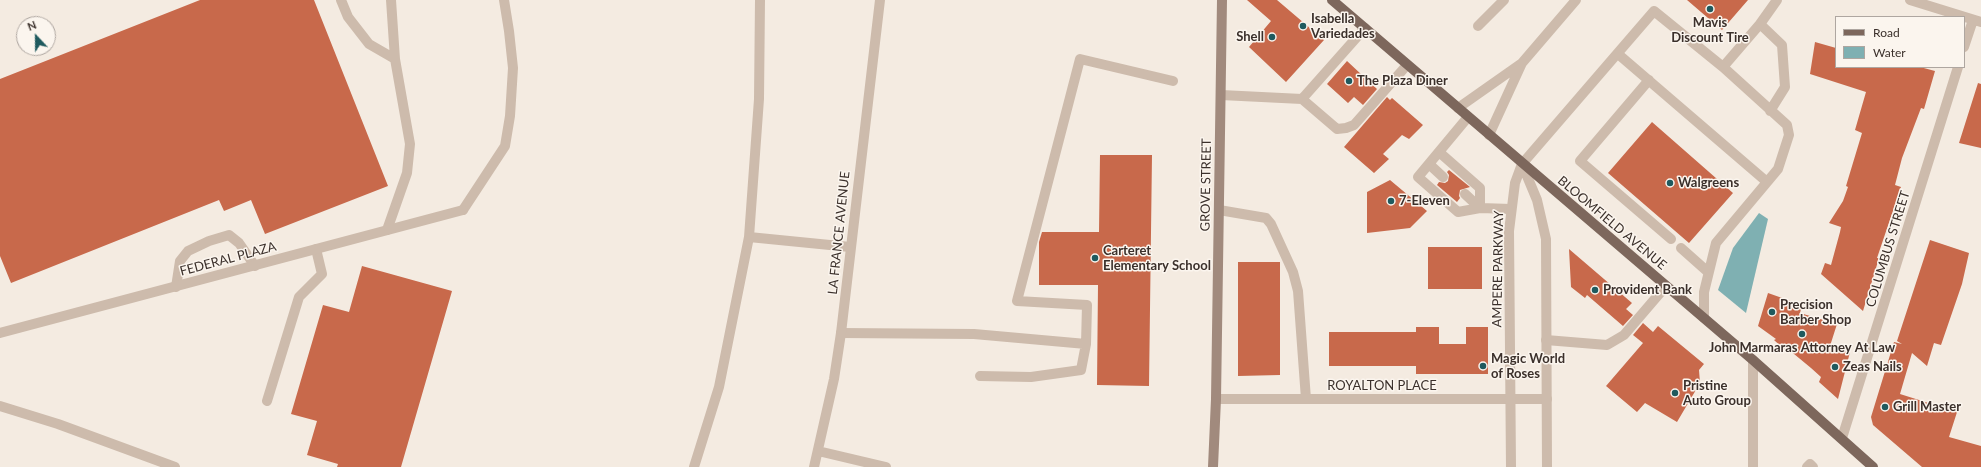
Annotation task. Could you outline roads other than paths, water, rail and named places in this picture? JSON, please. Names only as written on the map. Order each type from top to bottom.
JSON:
[{"type":"main road","name":"GROVE STREET","points":[[1212,467],[1216,399],[1222,0]]},
{"type":"main road","name":"BLOOMFIELD AVENUE","points":[[1332,0],[1753,360],[1874,467]]},
{"type":"street","points":[[341,0],[348,16],[369,44],[395,59]]},
{"type":"street","points":[[387,230],[408,173],[410,144],[395,59],[391,0]]},
{"type":"street","name":"FEDERAL PLAZA","points":[[0,334],[463,210],[505,146],[510,116],[513,68],[504,0]]},
{"type":"street","points":[[694,467],[719,387],[749,238],[759,99],[760,0]]},
{"type":"street","name":"LA FRANCE AVENUE","points":[[814,467],[834,379],[841,333],[880,0]]},
{"type":"street","points":[[1478,26],[1504,0]]},
{"type":"street","points":[[1458,108],[1522,63],[1576,0]]},
{"type":"street","points":[[1723,67],[1760,24],[1776,0]]},
{"type":"street","points":[[1910,0],[1961,16]]},
{"type":"street","points":[[1547,467],[1546,239],[1538,200],[1522,164],[1654,11],[1723,67],[1786,125],[1789,135],[1778,169],[1716,243],[1704,292],[1704,318]]},
{"type":"street","points":[[1965,17],[1977,21],[1965,45]]},
{"type":"street","points":[[1760,24],[1782,45],[1785,87],[1770,111]]},
{"type":"street","points":[[1302,99],[1365,28]]},
{"type":"street","points":[[1618,54],[1767,182]]},
{"type":"street","points":[[980,376],[1031,377],[1081,370],[1086,344],[1087,305],[1017,301],[1080,59],[1173,81]]},
{"type":"street","points":[[1489,135],[1522,63]]},
{"type":"street","points":[[1221,95],[1302,99],[1337,128],[1346,128],[1354,125],[1407,65]]},
{"type":"street","name":"COLUMBUS STREET","points":[[1842,438],[1958,68]]},
{"type":"street","points":[[1649,80],[1580,161],[1671,239]]},
{"type":"street","points":[[1468,117],[1418,177],[1458,212],[1480,208],[1511,209]]},
{"type":"street","points":[[1439,152],[1480,188],[1480,208]]},
{"type":"street","points":[[1429,164],[1443,177]]},
{"type":"street","name":"AMPERE PARKWAY","points":[[1511,467],[1509,232],[1515,183],[1522,164]]},
{"type":"street","points":[[1465,194],[1480,208]]},
{"type":"street","points":[[1219,210],[1266,218],[1271,224],[1293,272],[1298,291],[1306,399]]},
{"type":"street","points":[[176,287],[180,261],[188,251],[209,241],[229,235],[239,243],[255,266]]},
{"type":"street","points":[[749,238],[850,247]]},
{"type":"street","points":[[1681,248],[1708,272]]},
{"type":"street","points":[[267,401],[299,297],[322,274],[316,249]]},
{"type":"street","points":[[1546,340],[1607,345],[1624,335],[1666,286]]},
{"type":"street","points":[[841,333],[974,334],[1086,344]]},
{"type":"street","points":[[1753,360],[1753,467]]},
{"type":"street","name":"ROYALTON PLACE","points":[[1216,399],[1547,399]]},
{"type":"street","points":[[0,406],[58,424],[175,467]]},
{"type":"street","points":[[818,451],[886,467]]},
{"type":"street","points":[[1807,467],[1810,464],[1813,467]]},
{"type":"water","points":[[1759,213],[1768,219],[1746,313],[1718,290],[1733,248]]},
{"type":"place","name":"Mavis Discount Tire","points":[[1710,9]]},
{"type":"place","name":"Isabella Variedades","points":[[1303,26]]},
{"type":"place","name":"Shell","points":[[1272,37]]},
{"type":"place","name":"The Plaza Diner","points":[[1349,81]]},
{"type":"place","name":"Walgreens","points":[[1670,183]]},
{"type":"place","name":"7-Eleven","points":[[1391,201]]},
{"type":"place","name":"Carteret Elementary School","points":[[1095,258]]},
{"type":"place","name":"Provident Bank","points":[[1595,290]]},
{"type":"place","name":"Precision Barber Shop","points":[[1772,312]]},
{"type":"place","name":"John Marmaras Attorney At Law","points":[[1802,334]]},
{"type":"place","name":"Magic World of Roses","points":[[1483,366]]},
{"type":"place","name":"Zeas Nails","points":[[1835,367]]},
{"type":"place","name":"Pristine Auto Group","points":[[1675,393]]},
{"type":"place","name":"Grill Master","points":[[1885,407]]}]
